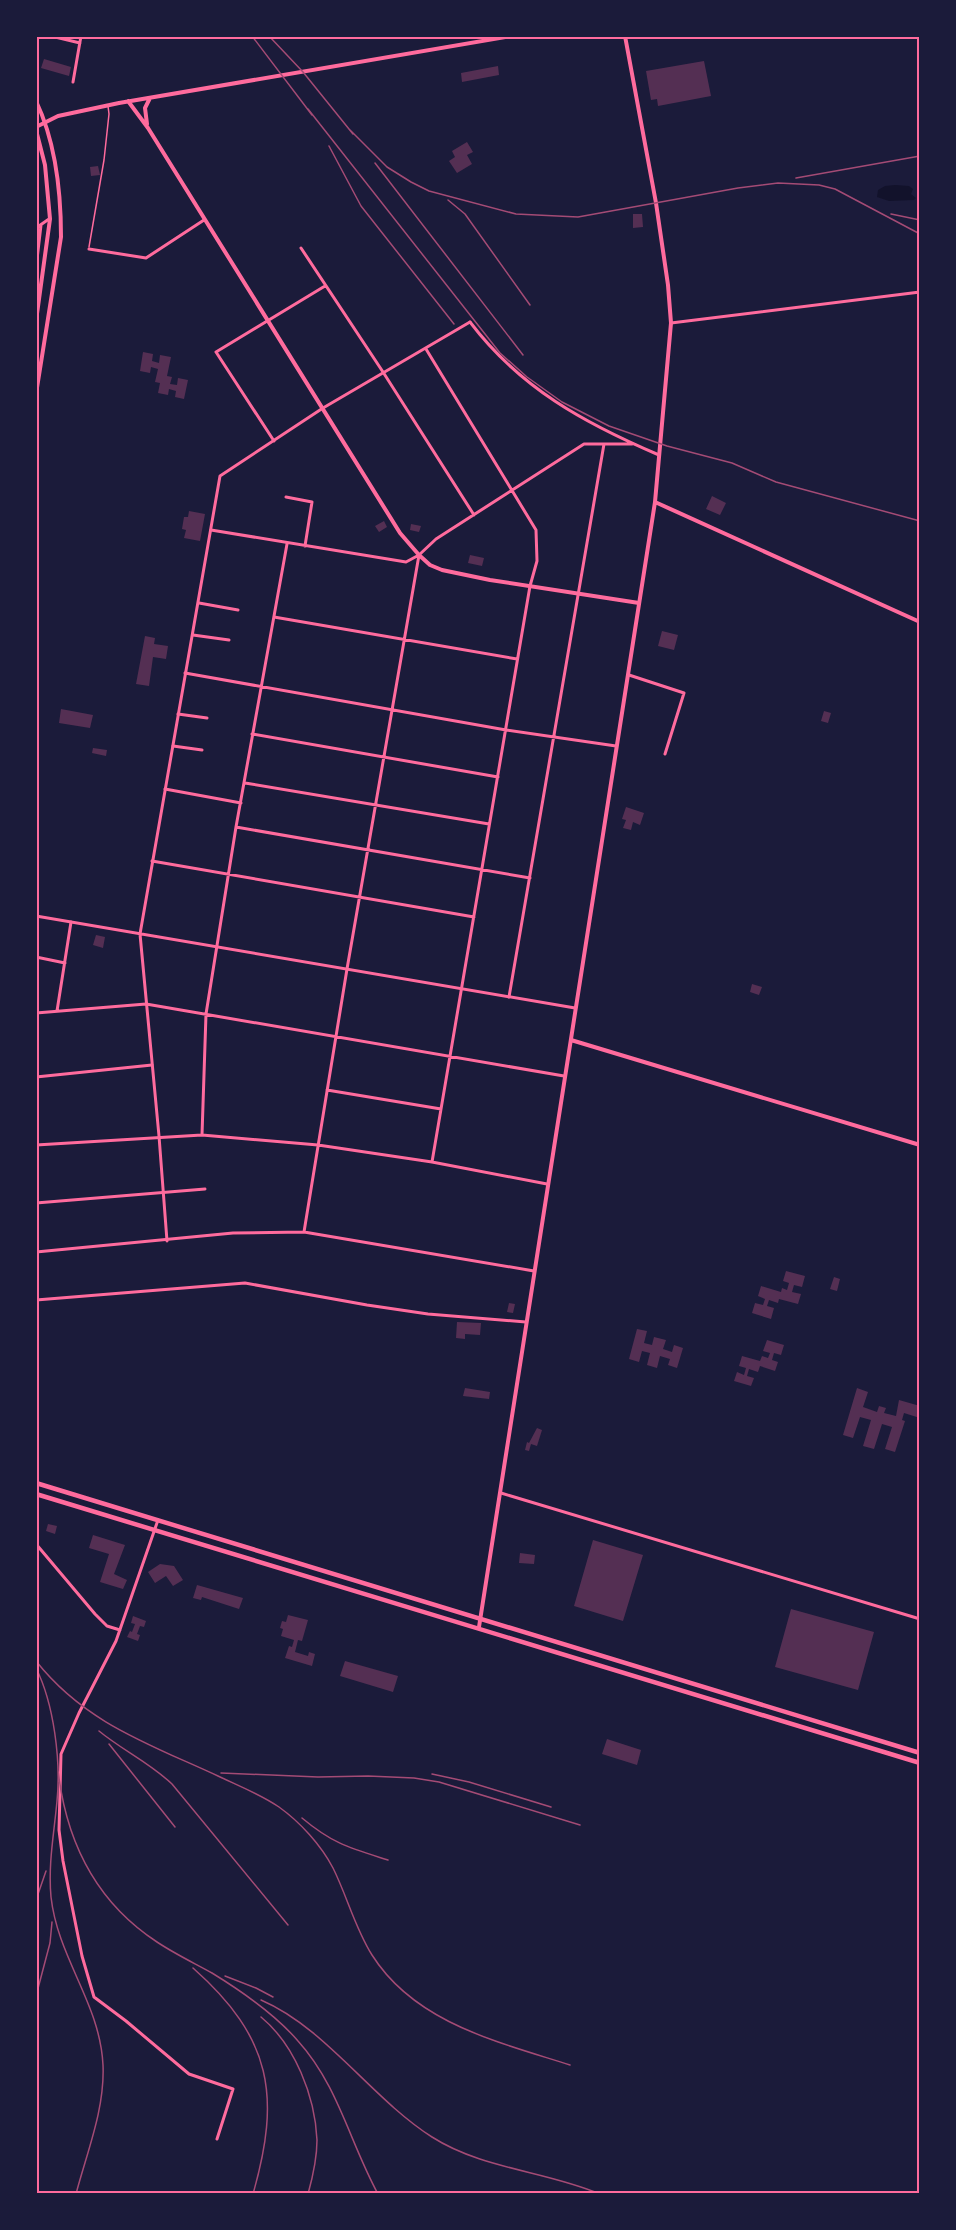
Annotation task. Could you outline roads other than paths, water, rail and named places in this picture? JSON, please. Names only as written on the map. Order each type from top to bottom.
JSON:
[{"type":"main road","points":[[36,321],[50,219],[45,165],[36,128],[46,122],[58,116],[128,101],[512,36]]},
{"type":"main road","points":[[479,1627],[655,502],[671,323],[656,203],[625,36]]},
{"type":"main road","points":[[148,128],[145,108],[150,98]]},
{"type":"main road","points":[[36,101],[46,122],[58,180],[61,237],[36,394]]},
{"type":"main road","points":[[128,101],[148,128],[400,533],[418,555],[430,565],[442,570],[639,603]]},
{"type":"main road","points":[[655,502],[920,622]]},
{"type":"main road","points":[[571,1040],[920,1145]]},
{"type":"main road","points":[[36,1483],[920,1753]]},
{"type":"main road","points":[[36,1494],[920,1763]]},
{"type":"main road","points":[[693,1694],[698,1689],[695,1684]]},
{"type":"street","points":[[51,36],[80,43]]},
{"type":"street","points":[[73,82],[81,36]]},
{"type":"street","points":[[36,228],[50,219]]},
{"type":"street","points":[[88,249],[146,258],[204,220]]},
{"type":"street","points":[[36,268],[41,225]]},
{"type":"street","points":[[301,248],[474,515]]},
{"type":"street","points":[[274,441],[216,352],[326,286]]},
{"type":"street","points":[[671,323],[920,292]]},
{"type":"street","points":[[166,1241],[141,934],[220,476],[323,408],[470,322],[498,356],[522,378],[576,416],[658,455]]},
{"type":"street","points":[[426,349],[536,530],[538,539],[537,561],[530,586],[432,1162]]},
{"type":"street","points":[[211,530],[406,562],[436,539],[584,444],[632,444]]},
{"type":"street","points":[[509,997],[604,444]]},
{"type":"street","points":[[286,497],[312,502],[305,546]]},
{"type":"street","points":[[202,1135],[206,1014],[252,734],[287,544]]},
{"type":"street","points":[[304,1232],[418,555]]},
{"type":"street","points":[[199,603],[238,610]]},
{"type":"street","points":[[274,617],[518,659]]},
{"type":"street","points":[[193,635],[229,640]]},
{"type":"street","points":[[186,673],[553,737],[618,746]]},
{"type":"street","points":[[628,675],[684,693],[665,754]]},
{"type":"street","points":[[178,714],[207,718]]},
{"type":"street","points":[[252,734],[498,777]]},
{"type":"street","points":[[173,746],[202,750]]},
{"type":"street","points":[[244,783],[489,824]]},
{"type":"street","points":[[165,789],[241,803]]},
{"type":"street","points":[[236,827],[530,878]]},
{"type":"street","points":[[152,861],[474,917]]},
{"type":"street","points":[[36,916],[577,1008]]},
{"type":"street","points":[[57,1011],[71,922]]},
{"type":"street","points":[[36,957],[65,963]]},
{"type":"street","points":[[36,1013],[147,1004],[564,1076]]},
{"type":"street","points":[[36,1077],[152,1065]]},
{"type":"street","points":[[327,1090],[441,1109]]},
{"type":"street","points":[[36,1145],[202,1135],[318,1145],[432,1162],[547,1184]]},
{"type":"street","points":[[36,1203],[205,1189]]},
{"type":"street","points":[[36,1252],[233,1233],[304,1232],[534,1271]]},
{"type":"street","points":[[36,1300],[245,1282],[428,1314],[526,1322]]},
{"type":"street","points":[[501,1492],[920,1619]]},
{"type":"street","points":[[158,1520],[120,1630],[61,1754],[59,1830],[82,1956],[94,1997],[189,2074],[233,2090],[217,2139]]},
{"type":"street","points":[[36,1544],[95,1614],[107,1626],[120,1630]]},
{"type":"lane","points":[[88,249],[104,160],[109,114],[107,105]]},
{"type":"railway","points":[[252,36],[312,115]]},
{"type":"railway","points":[[269,36],[303,72],[353,134]]},
{"type":"railway","points":[[308,109],[500,353],[527,377],[562,402],[609,426],[667,446],[732,463],[776,482],[920,521]]},
{"type":"railway","points":[[349,129],[387,167],[411,182],[429,191],[516,214],[578,217],[738,188],[778,183],[819,185],[835,189],[920,234]]},
{"type":"railway","points":[[329,146],[361,206],[454,324]]},
{"type":"railway","points":[[796,178],[920,156]]},
{"type":"railway","points":[[375,163],[523,355]]},
{"type":"railway","points":[[448,200],[465,214],[530,305]]},
{"type":"railway","points":[[891,214],[920,220]]},
{"type":"railway","points":[[36,1661],[75,1701],[97,1716],[143,1742],[257,1794],[295,1820],[328,1859],[372,1955],[390,1978],[411,1998],[460,2027],[515,2048],[570,2065]]},
{"type":"railway","points":[[36,1668],[52,1715],[57,1751],[58,1785],[51,1861],[51,1897],[62,1941],[95,2021],[103,2065],[98,2114],[76,2194]]},
{"type":"railway","points":[[99,1731],[172,1784],[288,1925]]},
{"type":"railway","points":[[109,1744],[175,1827]]},
{"type":"railway","points":[[58,1770],[68,1821],[88,1868],[101,1889],[136,1926],[164,1946],[247,1996],[269,2013],[298,2041],[312,2058],[334,2095],[378,2194]]},
{"type":"railway","points":[[221,1773],[414,1778],[439,1782],[580,1825]]},
{"type":"railway","points":[[432,1774],[469,1782],[551,1807]]},
{"type":"railway","points":[[302,1818],[323,1834],[342,1844],[388,1860]]},
{"type":"railway","points":[[36,1900],[46,1871]]},
{"type":"railway","points":[[36,1996],[50,1943],[52,1922]]},
{"type":"railway","points":[[193,1968],[240,2019],[254,2044],[263,2070],[267,2098],[267,2127],[253,2194]]},
{"type":"railway","points":[[225,1976],[273,1997]]},
{"type":"railway","points":[[261,2000],[285,2012],[307,2028],[410,2121],[451,2148],[493,2163],[579,2186],[600,2194]]},
{"type":"railway","points":[[261,2017],[284,2042],[293,2057],[301,2072],[312,2106],[317,2147],[308,2194]]}]
